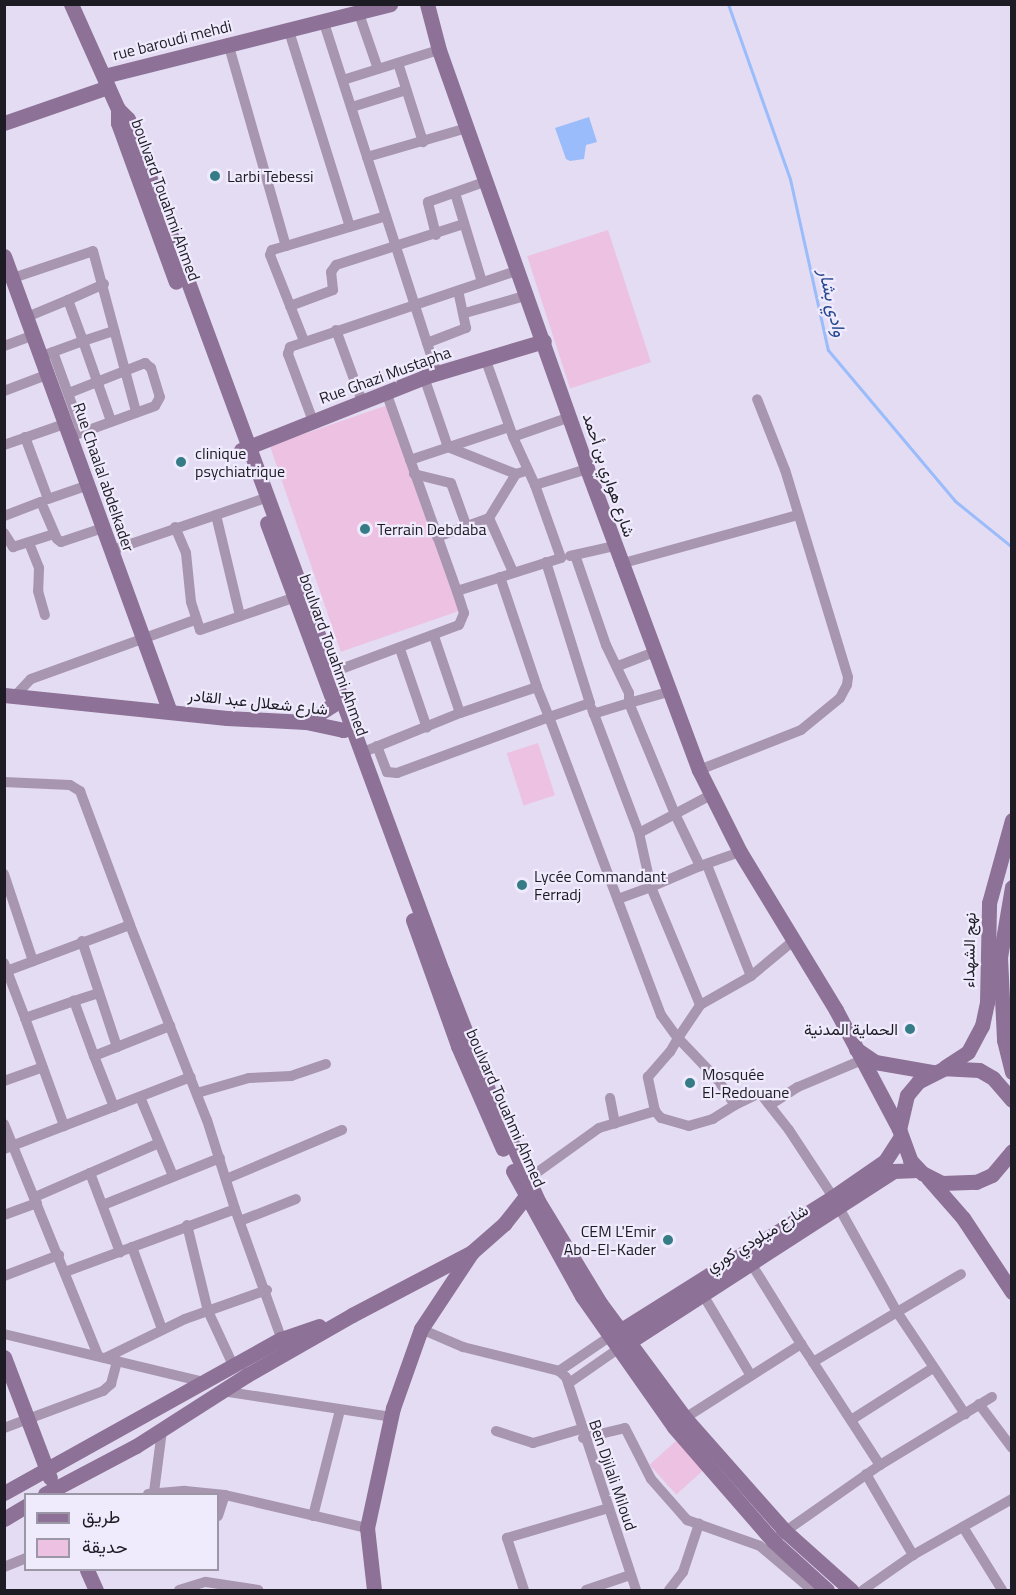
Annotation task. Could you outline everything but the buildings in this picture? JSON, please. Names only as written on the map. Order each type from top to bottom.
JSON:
[{"type":"main road","name":"boulvard Touahmi Ahmed","points":[[71,4],[118,109],[128,119],[245,448],[333,672],[338,700]]},
{"type":"main road","name":"rue baroudi mehdi","points":[[4,123],[106,81],[228,43],[288,28],[331,14],[390,4]]},
{"type":"main road","name":"شارع هواري بن أحمد","points":[[427,4],[440,50],[528,295],[586,469],[699,770],[740,852],[836,1010],[860,1055]]},
{"type":"main road","name":"Rue Chaalal abdelkader","points":[[5,261],[34,334],[47,354],[49,374],[74,430],[110,551],[141,639],[170,711]]},
{"type":"main road","name":"Rue Ghazi Mustapha","points":[[245,448],[431,375],[544,341]]},
{"type":"main road","name":"boulvard Touahmi Ahmed","points":[[245,448],[293,598],[338,700],[458,1030],[539,1213],[674,1427],[779,1536],[827,1590]]},
{"type":"main road","name":"شارع شعلال عبد القادر","points":[[10,695],[306,722],[347,728]]},
{"type":"main road","points":[[306,722],[338,700]]},
{"type":"main road","name":"boulvard Touahmi Ahmed","points":[[347,728],[361,753],[437,973]]},
{"type":"main road","name":"نهج الشهداء","points":[[900,1133],[907,1095],[939,1070],[968,1052],[982,1026],[987,1002],[989,903],[1011,820]]},
{"type":"main road","name":"نهج الشهداء","points":[[1011,887],[1000,957],[1011,1072]]},
{"type":"main road","points":[[860,1055],[939,1070],[978,1070],[993,1078],[1011,1100]]},
{"type":"main road","points":[[860,1055],[922,1173],[968,1226],[1011,1292]]},
{"type":"main road","name":"شارع ميلودي كوري","points":[[836,1204],[885,1161],[900,1133]]},
{"type":"main road","points":[[922,1173],[951,1184],[976,1182],[992,1175],[1011,1151]]},
{"type":"main road","name":"شارع ميلودي كوري","points":[[619,1339],[747,1257],[893,1171],[922,1173]]},
{"type":"main road","points":[[4,1493],[233,1365],[352,1315],[471,1252],[504,1224],[528,1188]]},
{"type":"main road","points":[[504,1224],[539,1213]]},
{"type":"main road","points":[[374,1590],[367,1528],[391,1417],[421,1329],[433,1306],[471,1252]]},
{"type":"main road","name":"شارع ميلودي كوري","points":[[619,1339],[702,1293],[747,1257]]},
{"type":"main road","points":[[413,1281],[427,1290],[433,1306]]},
{"type":"main road","name":"boulvard Touahmi Ahmed","points":[[619,1339],[686,1418],[779,1536],[851,1590]]},
{"type":"main road","points":[[4,1357],[47,1470],[52,1492],[162,1430],[222,1391],[284,1345]]},
{"type":"main road","points":[[198,1386],[203,1403]]},
{"type":"main road","points":[[4,1519],[24,1507]]},
{"type":"main road","points":[[88,1571],[96,1590]]},
{"type":"street","points":[[367,8],[378,69]]},
{"type":"street","points":[[331,14],[342,80],[427,342],[431,375],[448,447]]},
{"type":"street","points":[[288,28],[350,227]]},
{"type":"street","points":[[228,43],[286,246]]},
{"type":"street","points":[[342,80],[440,50]]},
{"type":"street","points":[[398,63],[423,142]]},
{"type":"street","points":[[352,107],[406,90]]},
{"type":"street","points":[[367,157],[467,128]]},
{"type":"street","points":[[436,235],[427,203],[487,181]]},
{"type":"street","points":[[455,193],[482,282]]},
{"type":"street","points":[[304,341],[270,255],[272,250],[386,216]]},
{"type":"street","points":[[290,306],[333,290],[333,267],[397,248],[464,224]]},
{"type":"street","points":[[13,278],[46,269],[91,250],[104,284],[136,412]]},
{"type":"street","points":[[313,421],[288,354],[290,347],[519,270]]},
{"type":"street","points":[[27,317],[104,284]]},
{"type":"street","points":[[427,342],[466,328],[465,313],[458,291]]},
{"type":"street","points":[[465,313],[528,295]]},
{"type":"street","points":[[68,300],[111,421]]},
{"type":"street","points":[[336,330],[362,401]]},
{"type":"street","points":[[74,430],[69,393],[47,354],[114,331]]},
{"type":"street","points":[[4,346],[34,334]]},
{"type":"street","points":[[437,537],[489,518],[521,472],[512,432],[485,358]]},
{"type":"street","points":[[4,445],[25,438],[111,421],[155,406],[159,392],[148,365],[140,363],[69,393]]},
{"type":"street","points":[[4,391],[49,374]]},
{"type":"street","points":[[333,672],[400,650],[464,620],[457,591],[386,392]]},
{"type":"street","points":[[699,770],[801,730],[840,698],[847,685],[848,677],[798,515],[757,399]]},
{"type":"street","points":[[410,460],[448,447],[570,417]]},
{"type":"street","points":[[25,438],[58,541],[64,542],[104,528]]},
{"type":"street","points":[[448,447],[521,472],[536,485],[561,558]]},
{"type":"street","points":[[536,485],[586,469]]},
{"type":"street","points":[[414,474],[451,483],[466,525]]},
{"type":"street","points":[[4,516],[89,485]]},
{"type":"street","points":[[110,551],[260,500]]},
{"type":"street","points":[[216,515],[240,616]]},
{"type":"street","points":[[620,564],[798,515]]},
{"type":"street","points":[[489,518],[513,573]]},
{"type":"street","points":[[175,527],[186,553],[195,621],[203,630],[293,598]]},
{"type":"street","points":[[4,533],[13,547],[54,534]]},
{"type":"street","points":[[29,543],[39,568],[38,591],[45,615]]},
{"type":"street","points":[[457,591],[546,562],[614,546]]},
{"type":"street","points":[[575,555],[606,645],[618,666],[629,703],[675,814],[703,866],[752,976]]},
{"type":"street","points":[[546,562],[592,709],[639,833],[651,887],[699,1005]]},
{"type":"street","points":[[500,577],[537,687],[655,1000],[678,1038],[718,1080],[735,1105]]},
{"type":"street","points":[[10,695],[31,679],[195,621]]},
{"type":"street","points":[[434,636],[460,712]]},
{"type":"street","points":[[400,650],[427,728]]},
{"type":"street","points":[[618,666],[655,652]]},
{"type":"street","points":[[361,753],[427,728],[460,712],[537,687]]},
{"type":"street","points":[[377,746],[387,771],[398,773],[549,717],[629,703],[668,692]]},
{"type":"street","points":[[4,782],[70,785],[80,791],[197,1093],[235,1209],[267,1290],[284,1345]]},
{"type":"street","points":[[639,833],[710,795]]},
{"type":"street","points":[[618,899],[740,852]]},
{"type":"street","points":[[4,874],[33,961]]},
{"type":"street","points":[[64,1126],[6,969],[130,925]]},
{"type":"street","points":[[82,941],[117,1047]]},
{"type":"street","points":[[793,941],[752,976],[699,1005],[678,1038],[648,1077],[655,1111],[668,1123],[689,1126],[703,1123],[759,1093],[770,1105],[836,1204],[897,1312],[965,1414]]},
{"type":"street","points":[[25,1018],[99,993]]},
{"type":"street","points":[[74,1001],[114,1107]]},
{"type":"street","points":[[93,1056],[170,1026]]},
{"type":"street","points":[[770,1105],[798,1087],[860,1055]]},
{"type":"street","points":[[197,1093],[249,1078],[291,1076],[326,1064]]},
{"type":"street","points":[[4,1081],[43,1067]]},
{"type":"street","points":[[9,1148],[191,1077]]},
{"type":"street","points":[[140,1097],[174,1176]]},
{"type":"street","points":[[610,1098],[615,1124]]},
{"type":"street","points":[[528,1188],[584,1136],[655,1111]]},
{"type":"street","points":[[4,1124],[9,1148],[36,1200],[101,1357]]},
{"type":"street","points":[[226,1179],[342,1130]]},
{"type":"street","points":[[4,1215],[90,1173],[159,1143]]},
{"type":"street","points":[[103,1205],[220,1158]]},
{"type":"street","points":[[90,1173],[120,1252]]},
{"type":"street","points":[[240,1221],[296,1199]]},
{"type":"street","points":[[65,1272],[235,1209]]},
{"type":"street","points":[[187,1225],[208,1311],[233,1365]]},
{"type":"street","points":[[132,1247],[162,1329]]},
{"type":"street","points":[[4,1276],[59,1256]]},
{"type":"street","points":[[747,1257],[880,1466]]},
{"type":"street","points":[[813,1362],[961,1274]]},
{"type":"street","points":[[101,1357],[162,1329],[267,1290]]},
{"type":"street","points":[[702,1293],[752,1376]]},
{"type":"street","points":[[421,1329],[463,1347],[559,1371],[619,1339]]},
{"type":"street","points":[[4,1334],[117,1360],[198,1386]]},
{"type":"street","points":[[569,1383],[619,1339]]},
{"type":"street","points":[[686,1418],[801,1344]]},
{"type":"street","points":[[4,1428],[103,1391],[111,1384],[117,1360]]},
{"type":"street","points":[[851,1420],[933,1368]]},
{"type":"street","name":"Ben Djilali Miloud","points":[[559,1371],[569,1383],[582,1434],[636,1590]]},
{"type":"street","points":[[222,1391],[391,1417]]},
{"type":"street","points":[[779,1536],[866,1474],[993,1397]]},
{"type":"street","points":[[979,1404],[1011,1448]]},
{"type":"street","points":[[313,1516],[340,1410]]},
{"type":"street","points":[[496,1431],[533,1443],[620,1428],[628,1430],[659,1490],[687,1520],[760,1546],[812,1590]]},
{"type":"street","points":[[151,1493],[162,1430]]},
{"type":"street","points":[[866,1474],[913,1555]]},
{"type":"street","points":[[219,1495],[367,1528]]},
{"type":"street","points":[[219,1513],[225,1495]]},
{"type":"street","points":[[863,1590],[913,1555],[1011,1502]]},
{"type":"street","points":[[524,1590],[507,1538],[609,1508]]},
{"type":"street","points":[[669,1590],[683,1572],[699,1524]]},
{"type":"street","points":[[963,1527],[1002,1590]]},
{"type":"street","points":[[4,1567],[24,1559]]},
{"type":"street","points":[[206,1582],[207,1571]]},
{"type":"street","points":[[586,1590],[630,1575]]},
{"type":"street","points":[[185,1589],[206,1582],[258,1590]]},
{"type":"green space","points":[[608,230],[651,362],[570,388],[527,256]]},
{"type":"green space","name":"Terrain Debdaba","points":[[388,405],[459,611],[341,652],[270,446]]},
{"type":"green space","points":[[538,743],[555,795],[524,806],[507,753]]},
{"type":"green space","points":[[677,1440],[704,1470],[676,1494],[650,1465]]},
{"type":"water","points":[[589,117],[597,142],[586,145],[584,159],[570,161],[566,159],[555,128]]},
{"type":"waterway","name":"وادي بشار","points":[[728,4],[790,179],[828,350],[955,501],[1012,547]]},
{"type":"place","name":"Larbi Tebessi","points":[[215,176]]},
{"type":"place","name":"clinique psychiatrique","points":[[181,462]]},
{"type":"place","name":"Terrain Debdaba","points":[[365,529]]},
{"type":"place","name":"Lycée Commandant Ferradj","points":[[522,885]]},
{"type":"place","name":"الحماية المدنية","points":[[910,1029]]},
{"type":"place","name":"Mosquée El-Redouane","points":[[690,1083]]},
{"type":"place","name":"CEM L'Emir Abd-El-Kader","points":[[668,1240]]}]
